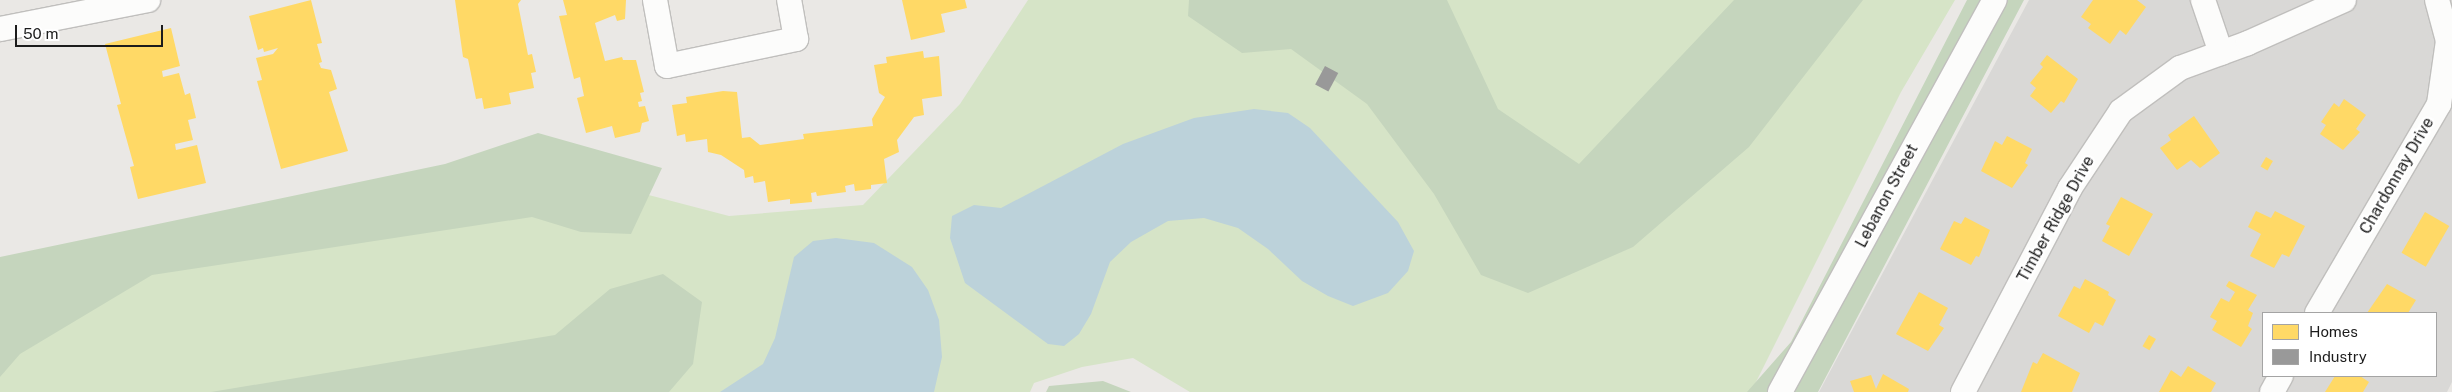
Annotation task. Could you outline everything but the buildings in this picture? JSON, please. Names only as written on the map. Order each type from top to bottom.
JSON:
[{"type":"street","points":[[0,29],[148,0]]},
{"type":"street","points":[[655,0],[667,66],[796,39],[788,0]]},
{"type":"street","name":"Lebanon Street","points":[[1780,392],[1995,0]]},
{"type":"street","points":[[2203,0],[2221,53]]},
{"type":"street","name":"Timber Ridge Drive","points":[[1963,392],[2070,188],[2121,111],[2180,68],[2221,53],[2344,0]]},
{"type":"street","name":"Chardonnay Drive","points":[[2319,312],[2439,104],[2448,40],[2437,0]]},
{"type":"street","points":[[2272,392],[2280,377]]},
{"type":"shaded area","points":[[2029,0],[2452,0],[2452,382],[2447,392],[1819,392]]},
{"type":"green space","points":[[1028,0],[1955,0],[1901,92],[1751,392],[1190,392],[1133,358],[1082,367],[1034,383],[1030,392],[0,392],[0,338],[147,261],[576,176],[729,216],[863,205],[960,104]]},
{"type":"green space","points":[[1189,0],[1447,0],[1498,109],[1579,164],[1734,0],[1863,0],[1749,147],[1633,247],[1528,293],[1481,275],[1434,194],[1367,104],[1291,49],[1242,53],[1188,16]]},
{"type":"green space","points":[[1967,0],[2024,0],[1818,392],[1747,392],[1791,342]]},
{"type":"green space","points":[[538,133],[662,168],[631,234],[581,232],[532,217],[152,275],[20,354],[0,377],[0,257],[445,164]]},
{"type":"green space","points":[[663,274],[702,302],[693,364],[669,392],[211,392],[555,335],[610,289]]},
{"type":"green space","points":[[1103,381],[1131,392],[1046,392],[1049,386]]},
{"type":"water","points":[[1254,109],[1288,113],[1310,128],[1398,222],[1414,251],[1408,271],[1388,293],[1353,306],[1328,296],[1302,281],[1268,249],[1238,228],[1204,218],[1168,221],[1131,242],[1110,262],[1091,314],[1079,334],[1064,346],[1048,344],[965,283],[950,238],[952,216],[974,205],[1001,208],[1123,144],[1194,118]]},
{"type":"water","points":[[836,238],[874,243],[912,267],[928,290],[939,320],[942,357],[934,392],[720,392],[763,364],[775,338],[794,257],[813,241]]}]
